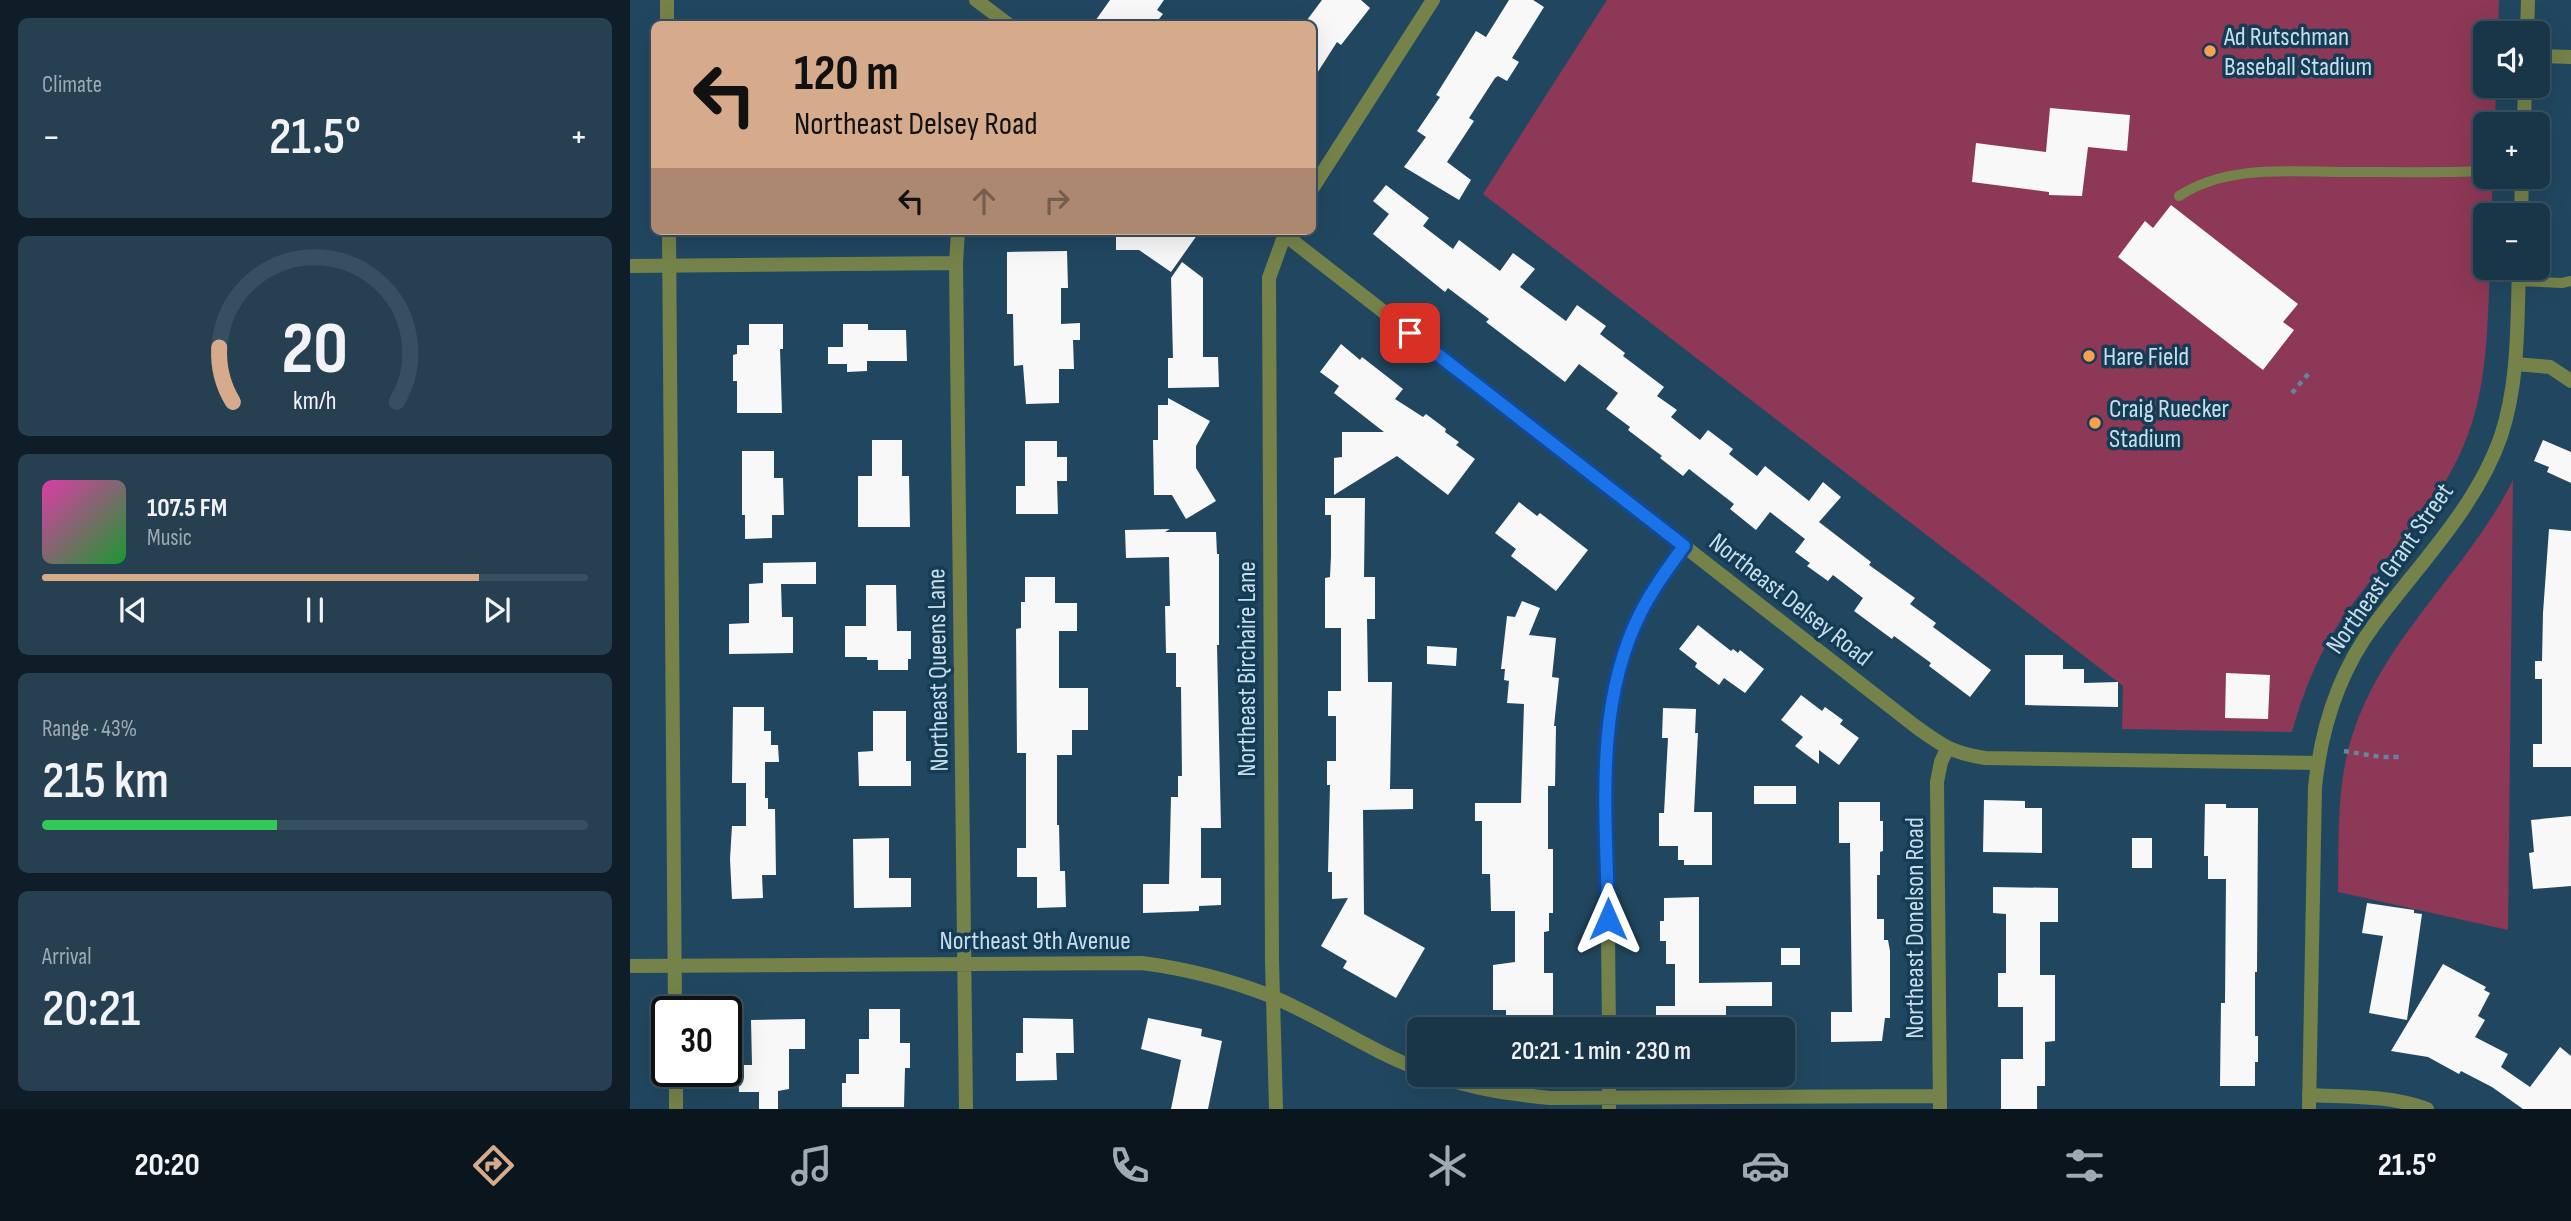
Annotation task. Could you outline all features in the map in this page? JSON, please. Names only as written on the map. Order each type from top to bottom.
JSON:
[{"type":"street","points":[[667,0],[667,21]]},
{"type":"street","points":[[976,0],[1004,21]]},
{"type":"street","points":[[1316,183],[1433,0]]},
{"type":"street","points":[[2527,21],[2528,0]]},
{"type":"street","points":[[2550,56],[2571,57]]},
{"type":"street","points":[[669,235],[675,996]]},
{"type":"street","name":"Northeast Queens Lane","points":[[958,235],[966,1109]]},
{"type":"street","name":"Northeast Birchaire Lane","points":[[1276,1109],[1269,278],[1282,235]]},
{"type":"street","name":"Northeast Delsey Road","points":[[1287,235],[1947,749],[1985,758],[2318,762]]},
{"type":"street","points":[[630,266],[956,263]]},
{"type":"street","name":"Northeast Grant Street","points":[[2309,1102],[2318,762],[2334,697],[2372,627],[2457,516],[2482,476],[2500,438],[2510,402],[2515,364],[2519,280]]},
{"type":"street","points":[[2515,364],[2550,367],[2571,381]]},
{"type":"street","points":[[1609,1017],[1606,754],[1609,716],[1616,680],[1640,615],[1653,590],[1684,546]]},
{"type":"street","name":"Northeast Donelson Road","points":[[1940,1102],[1937,782],[1947,749]]},
{"type":"street","name":"Northeast 9th Avenue","points":[[630,966],[1142,963],[1191,970],[1274,998],[1407,1065]]},
{"type":"street","points":[[676,1087],[676,1109]]},
{"type":"street","points":[[1476,1087],[1510,1094],[1609,1103],[1940,1102]]},
{"type":"street","points":[[2309,1102],[2377,1099],[2427,1109]]},
{"type":"lane","points":[[2179,196],[2197,184],[2239,173],[2473,171]]},
{"type":"lane","points":[[2548,280],[2562,283],[2571,281]]},
{"type":"path","points":[[2292,393],[2309,373]]},
{"type":"path","points":[[2344,751],[2381,757],[2403,757]]},
{"type":"shaded area","name":"Hare Field","points":[[1607,0],[2499,0],[2498,21],[2473,21],[2473,98],[2496,98],[2495,112],[2473,112],[2473,189],[2492,189],[2492,203],[2473,203],[2473,280],[2490,280],[2487,340],[2476,410],[2459,456],[2434,500],[2341,620],[2325,647],[2312,674],[2292,732],[2122,729],[2123,686],[1483,194]]},
{"type":"shaded area","points":[[2513,480],[2508,930],[2338,892],[2338,852],[2344,772],[2353,733],[2367,698],[2406,634],[2495,513]]},
{"type":"building","points":[[1110,0],[1164,0],[1157,10],[1163,14],[1157,21],[1095,21]]},
{"type":"building","points":[[1322,0],[1361,0],[1370,8],[1341,45],[1337,42],[1316,75],[1316,21],[1307,20]]},
{"type":"building","points":[[1509,0],[1533,0],[1544,7],[1512,58],[1519,62],[1507,81],[1498,76],[1495,78],[1469,118],[1474,121],[1447,162],[1471,180],[1459,200],[1404,167],[1426,137],[1417,131],[1440,97],[1436,95],[1476,31],[1486,37]]},
{"type":"building","points":[[2050,108],[2130,115],[2127,151],[2088,147],[2082,196],[2049,195],[2049,192],[1972,182],[1976,143],[2046,152]]},
{"type":"building","points":[[1386,185],[1429,218],[1423,226],[1453,249],[1459,240],[1500,271],[1513,253],[1535,269],[1520,287],[1566,321],[1577,305],[1606,326],[1600,334],[1625,353],[1623,356],[1664,387],[1657,396],[1677,410],[1671,417],[1700,440],[1708,430],[1733,449],[1729,454],[1757,476],[1765,466],[1809,501],[1823,482],[1841,497],[1819,522],[1871,562],[1869,565],[1915,598],[1910,604],[1936,623],[1933,627],[1991,670],[1970,697],[1929,666],[1931,663],[1854,611],[1863,598],[1833,575],[1828,581],[1807,566],[1810,563],[1795,552],[1805,539],[1770,512],[1756,530],[1730,509],[1734,504],[1689,469],[1683,476],[1660,458],[1662,456],[1606,409],[1618,393],[1579,364],[1565,382],[1486,322],[1489,319],[1448,288],[1445,292],[1373,234],[1389,214],[1373,201]]},
{"type":"building","points":[[2171,205],[2298,304],[2283,322],[2294,330],[2263,370],[2118,257],[2145,221],[2153,228]]},
{"type":"building","points":[[1116,235],[1197,235],[1171,272],[1139,250],[1116,250]]},
{"type":"building","points":[[1067,251],[1068,288],[1061,288],[1061,324],[1080,323],[1080,340],[1073,340],[1074,369],[1059,369],[1059,403],[1026,404],[1023,365],[1014,366],[1013,314],[1007,314],[1007,252]]},
{"type":"building","points":[[1182,262],[1203,278],[1203,357],[1218,357],[1219,387],[1168,388],[1168,358],[1173,358],[1171,278]]},
{"type":"building","points":[[749,324],[783,324],[783,349],[780,349],[782,413],[737,413],[737,381],[733,381],[733,355],[737,354],[737,345],[749,345]]},
{"type":"building","points":[[843,324],[868,324],[868,330],[906,330],[907,361],[867,361],[867,371],[847,372],[847,364],[828,364],[828,347],[843,347]]},
{"type":"building","points":[[1341,344],[1403,389],[1395,399],[1423,417],[1426,414],[1446,429],[1445,432],[1459,442],[1456,445],[1475,459],[1448,495],[1397,456],[1334,495],[1334,458],[1342,457],[1342,432],[1384,432],[1334,393],[1339,386],[1320,372]]},
{"type":"building","points":[[1168,398],[1210,421],[1196,446],[1196,468],[1216,501],[1186,519],[1172,495],[1154,495],[1153,440],[1158,440],[1158,405],[1168,405]]},
{"type":"building","points":[[872,440],[902,440],[902,476],[909,476],[910,527],[858,527],[858,476],[872,476]]},
{"type":"building","points":[[2543,440],[2571,452],[2571,483],[2547,472],[2549,467],[2534,461]]},
{"type":"building","points":[[1025,441],[1057,441],[1057,457],[1067,457],[1067,481],[1057,481],[1058,514],[1016,514],[1016,486],[1025,486]]},
{"type":"building","points":[[742,451],[774,451],[774,478],[783,478],[784,515],[772,515],[772,538],[745,539],[745,515],[742,515]]},
{"type":"building","points":[[1325,498],[1365,498],[1364,577],[1375,577],[1375,619],[1367,619],[1368,682],[1392,682],[1390,789],[1413,789],[1413,809],[1363,810],[1364,914],[1425,948],[1396,998],[1343,968],[1347,961],[1321,946],[1348,898],[1332,899],[1332,872],[1328,872],[1330,785],[1327,785],[1327,761],[1336,761],[1336,716],[1328,716],[1328,691],[1341,691],[1341,628],[1325,628],[1325,578],[1330,577],[1331,515],[1325,515]]},
{"type":"building","points":[[1519,502],[1537,516],[1540,513],[1588,550],[1556,591],[1511,556],[1516,549],[1495,533]]},
{"type":"building","points":[[1170,529],[1165,532],[1216,532],[1219,554],[1217,645],[1221,828],[1201,828],[1201,878],[1221,878],[1221,905],[1199,906],[1199,911],[1143,913],[1143,884],[1169,884],[1171,797],[1178,797],[1178,776],[1182,776],[1181,687],[1176,687],[1176,653],[1166,653],[1165,606],[1170,606],[1169,557],[1126,558],[1125,530]]},
{"type":"building","points":[[2549,529],[2571,531],[2571,767],[2533,767],[2533,744],[2542,744],[2542,679],[2535,679],[2535,661],[2542,661]]},
{"type":"building","points":[[816,562],[816,584],[781,584],[782,617],[793,617],[793,653],[729,654],[729,624],[749,623],[749,584],[763,583],[763,563]]},
{"type":"building","points":[[1025,577],[1055,577],[1055,603],[1077,603],[1077,631],[1059,631],[1059,688],[1088,688],[1088,730],[1072,730],[1072,755],[1057,755],[1057,825],[1060,871],[1065,871],[1066,907],[1037,908],[1037,877],[1017,877],[1017,848],[1026,848],[1026,753],[1017,753],[1016,629],[1021,628]]},
{"type":"building","points":[[866,585],[896,585],[897,631],[911,631],[911,659],[908,659],[908,670],[878,670],[878,660],[845,657],[845,626],[866,626]]},
{"type":"building","points":[[1522,601],[1540,608],[1529,635],[1556,638],[1552,677],[1559,678],[1554,726],[1555,786],[1548,786],[1548,849],[1553,849],[1553,913],[1549,913],[1549,931],[1544,932],[1544,973],[1553,973],[1553,1017],[1506,1017],[1506,1010],[1493,1010],[1493,965],[1515,962],[1515,911],[1491,911],[1490,874],[1482,874],[1482,821],[1475,821],[1475,803],[1521,803],[1524,704],[1507,703],[1509,681],[1504,680],[1505,669],[1501,669],[1507,616],[1515,617]]},
{"type":"building","points":[[1698,625],[1731,651],[1733,649],[1738,653],[1740,650],[1764,669],[1745,693],[1724,678],[1719,685],[1695,667],[1697,663],[1679,649]]},
{"type":"building","points":[[1427,646],[1457,648],[1456,666],[1427,664]]},
{"type":"building","points":[[2025,655],[2063,655],[2063,669],[2084,669],[2084,683],[2118,682],[2118,707],[2025,705]]},
{"type":"building","points":[[2226,673],[2270,675],[2268,719],[2225,718]]},
{"type":"building","points":[[1801,695],[1822,711],[1825,707],[1843,720],[1840,724],[1859,738],[1839,765],[1819,750],[1819,764],[1795,746],[1803,737],[1781,720]]},
{"type":"building","points":[[733,707],[764,707],[764,731],[771,731],[771,745],[778,745],[779,762],[765,762],[765,798],[768,798],[768,809],[775,809],[776,875],[762,875],[763,898],[732,899],[732,826],[746,826],[746,783],[732,783]]},
{"type":"building","points":[[1663,708],[1696,709],[1695,733],[1698,733],[1694,812],[1712,812],[1712,865],[1684,865],[1684,860],[1678,860],[1678,846],[1659,846],[1659,813],[1664,813],[1668,738],[1662,738]]},
{"type":"building","points":[[873,711],[906,711],[906,761],[911,761],[911,786],[859,786],[858,752],[873,751]]},
{"type":"building","points":[[1754,786],[1796,786],[1796,804],[1754,804]]},
{"type":"building","points":[[1984,800],[2025,801],[2025,808],[2042,808],[2042,853],[1983,852]]},
{"type":"building","points":[[1839,802],[1880,802],[1883,851],[1880,852],[1880,875],[1877,875],[1877,919],[1884,919],[1884,940],[1888,940],[1890,951],[1890,1018],[1885,1018],[1882,1041],[1831,1042],[1831,1012],[1852,1012],[1850,843],[1839,843]]},
{"type":"building","points":[[2205,804],[2226,804],[2226,808],[2258,808],[2255,1036],[2258,1036],[2258,1062],[2255,1062],[2255,1086],[2220,1086],[2221,1003],[2225,1003],[2226,879],[2208,879],[2208,856],[2204,856]]},
{"type":"building","points":[[2571,816],[2571,886],[2533,889],[2529,853],[2534,852],[2531,820]]},
{"type":"building","points":[[889,838],[889,878],[911,878],[911,907],[854,908],[853,839]]},
{"type":"building","points":[[2132,838],[2152,838],[2152,868],[2132,868]]},
{"type":"building","points":[[1993,887],[2058,888],[2058,922],[2040,922],[2040,975],[2055,975],[2055,1041],[2045,1042],[2045,1086],[2037,1086],[2037,1109],[2001,1109],[2001,1059],[2023,1059],[2023,1007],[1998,1007],[1998,973],[2006,973],[2006,914],[1993,913]]},
{"type":"building","points":[[1699,897],[1699,983],[1772,982],[1772,1006],[1726,1006],[1726,1017],[1656,1017],[1656,1006],[1675,1006],[1675,964],[1666,964],[1666,941],[1660,941],[1660,921],[1664,921],[1664,898]]},
{"type":"building","points":[[2367,903],[2414,910],[2414,913],[2422,914],[2407,1020],[2369,1013],[2383,936],[2362,933]]},
{"type":"building","points":[[1781,948],[1800,948],[1800,965],[1781,965]]},
{"type":"building","points":[[2443,964],[2486,987],[2484,990],[2490,993],[2478,1016],[2485,1020],[2475,1037],[2508,1054],[2501,1067],[2530,1087],[2560,1047],[2571,1056],[2571,1109],[2523,1109],[2492,1087],[2461,1071],[2459,1074],[2428,1057],[2391,1051]]},
{"type":"building","points":[[869,1009],[900,1009],[900,1043],[910,1043],[910,1068],[905,1068],[904,1107],[842,1107],[842,1083],[846,1083],[846,1074],[859,1074],[859,1039],[869,1039]]},
{"type":"building","points":[[1023,1018],[1073,1019],[1074,1053],[1056,1053],[1057,1080],[1016,1081],[1016,1053],[1023,1053]]},
{"type":"building","points":[[1148,1018],[1202,1029],[1201,1036],[1222,1041],[1208,1109],[1171,1109],[1181,1060],[1141,1049]]},
{"type":"building","points":[[805,1019],[805,1049],[789,1049],[789,1089],[778,1091],[778,1109],[759,1109],[759,1092],[739,1092],[739,1087],[742,1087],[742,1065],[752,1065],[751,1020]]},
{"type":"place","name":"Ad Rutschman Baseball Stadium","points":[[2210,51]]},
{"type":"place","name":"Hare Field","points":[[2089,356]]},
{"type":"place","name":"Craig Ruecker Stadium","points":[[2095,423]]},
{"type":"route","points":[[1410,333],[1684,546],[1653,590],[1640,615],[1616,680],[1609,716],[1606,754],[1608,919]]}]
